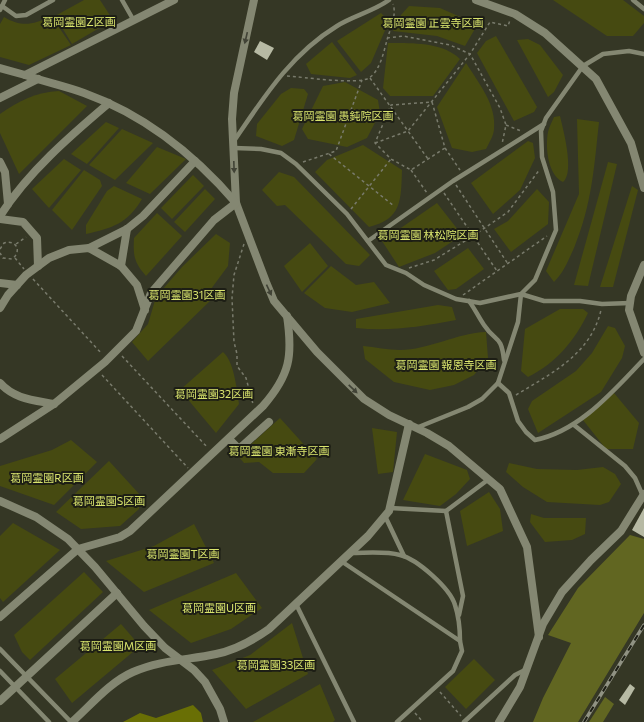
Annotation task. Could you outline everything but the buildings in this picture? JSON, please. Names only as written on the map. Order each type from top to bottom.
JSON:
[{"type":"street","points":[[25,75],[174,0]]},
{"type":"street","points":[[254,0],[234,92],[232,119],[236,203],[274,301],[335,372],[364,399],[449,446],[500,489],[527,547],[539,637]]},
{"type":"street","points":[[476,0],[512,13],[545,33],[596,79],[631,143],[644,188]]},
{"type":"street","points":[[0,68],[84,93],[109,103],[157,129],[195,161],[236,203]]},
{"type":"street","points":[[0,98],[38,79]]},
{"type":"street","points":[[0,216],[30,176],[109,103]]},
{"type":"street","points":[[0,308],[26,271],[38,266],[49,258],[69,250],[89,248],[127,229],[143,216],[195,161]]},
{"type":"street","points":[[0,162],[5,172],[8,204]]},
{"type":"street","points":[[0,439],[54,404],[97,369],[136,331],[146,310],[151,293],[214,220],[236,203]]},
{"type":"street","points":[[0,219],[23,222],[37,238],[38,266]]},
{"type":"street","points":[[121,266],[127,229]]},
{"type":"street","points":[[89,248],[121,266],[137,285],[146,310]]},
{"type":"street","points":[[644,265],[641,280],[630,303],[629,310],[644,353]]},
{"type":"street","points":[[0,283],[17,285]]},
{"type":"street","points":[[0,617],[78,549],[120,537],[130,531],[214,454],[254,414],[273,394],[281,383],[286,372],[290,343],[287,316]]},
{"type":"street","points":[[0,383],[8,393],[54,404]]},
{"type":"street","points":[[229,439],[240,450],[269,422]]},
{"type":"street","points":[[71,722],[119,680],[132,672],[161,662],[217,654],[252,641],[269,630],[341,561],[385,516],[390,508],[413,426]]},
{"type":"street","points":[[499,722],[520,687],[543,624],[562,592],[591,560],[621,531],[643,495]]},
{"type":"street","points":[[0,501],[36,517],[68,539],[165,648],[194,670],[205,682],[220,709],[224,722]]},
{"type":"street","points":[[0,701],[117,593]]},
{"type":"lane","points":[[5,0],[1,8],[16,16],[26,15],[53,0]]},
{"type":"lane","points":[[122,0],[134,21]]},
{"type":"lane","points":[[391,0],[338,25],[312,42],[279,76],[233,145],[281,153],[296,164],[347,214],[386,265],[400,271],[424,285],[456,299],[480,303],[521,294],[544,301],[580,301],[602,304],[630,303]]},
{"type":"lane","points":[[633,0],[644,8]]},
{"type":"lane","points":[[413,426],[468,407],[482,399],[498,383],[504,362],[513,342],[518,322],[521,294],[535,280],[556,230],[553,192],[544,162],[541,131],[546,118],[583,66],[603,54],[629,51],[644,54]]},
{"type":"lane","points":[[368,241],[453,181],[544,124]]},
{"type":"lane","points":[[468,301],[479,315],[484,326],[502,345],[504,362]]},
{"type":"lane","points":[[498,383],[509,393],[512,398],[518,421],[526,432],[535,440],[574,425],[618,386],[644,359]]},
{"type":"lane","points":[[574,425],[625,466],[635,478],[643,495]]},
{"type":"lane","points":[[390,508],[446,511],[489,479]]},
{"type":"lane","points":[[446,511],[463,596],[458,617]]},
{"type":"lane","points":[[385,516],[404,556]]},
{"type":"lane","points":[[349,553],[373,553],[404,556],[411,559],[441,584],[455,603],[462,651],[453,671],[412,710],[397,722]]},
{"type":"lane","points":[[341,561],[460,641]]},
{"type":"lane","points":[[296,604],[354,722]]},
{"type":"lane","points":[[0,649],[71,722]]},
{"type":"lane","points":[[465,721],[515,675],[526,670]]},
{"type":"lane","points":[[0,671],[49,722]]},
{"type":"path","points":[[279,76],[362,80],[370,78],[377,69],[395,10],[391,0]]},
{"type":"path","points":[[375,143],[408,131],[470,54],[490,22],[508,26],[512,13]]},
{"type":"path","points":[[387,38],[403,36],[436,42],[450,45],[470,54],[500,108],[506,125],[500,151]]},
{"type":"path","points":[[370,78],[391,105],[428,159]]},
{"type":"path","points":[[296,164],[336,151],[362,80]]},
{"type":"path","points":[[391,105],[432,102]]},
{"type":"path","points":[[432,102],[445,148],[463,175]]},
{"type":"path","points":[[375,143],[391,105]]},
{"type":"path","points":[[506,125],[529,134]]},
{"type":"path","points":[[375,143],[391,160],[411,170],[430,198]]},
{"type":"path","points":[[411,170],[445,148]]},
{"type":"path","points":[[329,154],[394,206]]},
{"type":"path","points":[[347,214],[391,160]]},
{"type":"path","points":[[400,271],[434,260],[508,212],[544,162]]},
{"type":"path","points":[[453,181],[508,264]]},
{"type":"path","points":[[442,190],[497,271]]},
{"type":"path","points":[[456,299],[556,230]]},
{"type":"path","points":[[0,249],[2,244],[7,242],[16,244],[28,235]]},
{"type":"path","points":[[248,237],[234,275],[232,298],[234,342],[237,354],[237,366],[246,378],[254,414]]},
{"type":"path","points":[[0,254],[1,257],[9,260],[15,258],[18,253],[16,244]]},
{"type":"path","points":[[15,258],[107,360]]},
{"type":"path","points":[[512,398],[547,377],[573,358],[592,333],[598,320],[602,304]]},
{"type":"path","points":[[116,351],[214,454]]},
{"type":"path","points":[[97,369],[193,473]]},
{"type":"path","points":[[436,687],[465,721]]},
{"type":"path","points":[[412,710],[423,722]]},
{"type":"green space","name":"葛岡霊園Z区画","points":[[84,0],[100,0],[113,20],[72,44],[55,16]]},
{"type":"green space","points":[[553,0],[623,0],[644,16],[644,23],[633,36],[607,36]]},
{"type":"green space","name":"葛岡霊園 正雲寺区画","points":[[409,6],[440,8],[474,23],[476,27],[465,46],[437,36],[393,31],[401,15]]},
{"type":"green space","points":[[381,13],[389,21],[371,63],[361,72],[337,41]]},
{"type":"green space","points":[[4,17],[17,23],[28,24],[52,17],[71,45],[29,65],[0,57],[0,24]]},
{"type":"green space","name":"葛岡霊園 正雲寺区画","points":[[496,36],[537,107],[534,112],[514,121],[477,53],[486,41]]},
{"type":"green space","points":[[528,39],[540,45],[563,75],[554,92],[548,97],[517,40]]},
{"type":"green space","points":[[332,42],[357,75],[350,78],[311,74],[306,64]]},
{"type":"green space","name":"葛岡霊園 愚鈍院区画","points":[[388,43],[436,46],[453,53],[460,59],[433,96],[390,96],[383,88]]},
{"type":"green space","points":[[466,63],[486,94],[493,111],[494,120],[493,134],[486,149],[472,152],[452,148],[437,107]]},
{"type":"green space","name":"葛岡霊園 愚鈍院区画","points":[[345,82],[378,100],[380,113],[367,138],[347,147],[308,139],[302,129],[323,86]]},
{"type":"green space","points":[[291,88],[304,89],[308,94],[294,140],[282,146],[256,136],[257,124],[281,94]]},
{"type":"green space","points":[[59,91],[87,106],[19,174],[0,133],[0,114],[14,105],[35,95]]},
{"type":"green space","points":[[560,116],[568,161],[568,170],[563,182],[554,173],[547,153],[548,132],[554,117]]},
{"type":"green space","points":[[577,119],[599,122],[594,170],[589,201],[580,232],[566,266],[554,282],[546,271],[579,194]]},
{"type":"green space","points":[[106,122],[119,128],[87,164],[71,154]]},
{"type":"green space","points":[[122,129],[153,143],[115,180],[89,165]]},
{"type":"green space","name":"葛岡霊園 林松院区画","points":[[528,141],[533,143],[535,158],[520,190],[493,214],[471,183]]},
{"type":"green space","name":"葛岡霊園 愚鈍院区画","points":[[363,145],[402,170],[398,207],[388,219],[369,227],[315,172],[327,160]]},
{"type":"green space","points":[[157,147],[186,159],[150,194],[126,183]]},
{"type":"green space","points":[[64,159],[81,170],[49,208],[32,189]]},
{"type":"green space","points":[[608,162],[617,164],[588,286],[574,285]]},
{"type":"green space","points":[[84,170],[100,180],[102,186],[72,230],[52,210]]},
{"type":"green space","points":[[279,172],[294,177],[370,255],[359,266],[346,264],[285,205],[277,206],[262,190]]},
{"type":"green space","points":[[193,175],[204,186],[172,219],[161,208]]},
{"type":"green space","points":[[114,186],[142,199],[131,214],[118,224],[104,230],[86,234],[86,225],[107,191]]},
{"type":"green space","points":[[632,186],[638,190],[613,287],[600,287]]},
{"type":"green space","points":[[205,189],[215,199],[185,232],[174,222]]},
{"type":"green space","name":"葛岡霊園 林松院区画","points":[[537,189],[549,202],[548,224],[511,252],[494,229],[508,221]]},
{"type":"green space","name":"葛岡霊園 林松院区画","points":[[437,203],[462,235],[435,253],[399,267],[382,241]]},
{"type":"green space","points":[[157,213],[182,236],[146,276],[139,267],[135,258],[134,238]]},
{"type":"green space","name":"葛岡霊園31区画","points":[[216,234],[230,243],[228,266],[208,293],[211,300],[148,361],[132,342],[148,324],[156,297],[182,267]]},
{"type":"green space","points":[[310,243],[328,266],[302,292],[284,266]]},
{"type":"green space","name":"葛岡霊園 林松院区画","points":[[468,248],[484,269],[456,289],[448,290],[434,271]]},
{"type":"green space","points":[[331,266],[356,285],[374,282],[390,303],[352,312],[325,308],[304,293]]},
{"type":"green space","name":"葛岡霊園 報恩寺区画","points":[[438,305],[452,307],[456,320],[394,329],[356,328],[356,319]]},
{"type":"green space","points":[[560,309],[583,309],[588,313],[583,323],[564,350],[547,365],[528,377],[521,371],[525,329]]},
{"type":"green space","points":[[608,326],[615,328],[625,346],[622,358],[601,392],[538,433],[528,409],[532,401],[576,371],[592,353]]},
{"type":"green space","name":"葛岡霊園 報恩寺区画","points":[[486,332],[488,358],[474,375],[454,385],[430,390],[394,382],[365,359],[363,346],[395,350],[411,349],[432,345],[464,335]]},
{"type":"green space","name":"葛岡霊園32区画","points":[[223,352],[230,362],[236,384],[239,404],[216,433],[180,390]]},
{"type":"green space","points":[[614,393],[639,423],[633,449],[606,449],[583,420]]},
{"type":"green space","name":"葛岡霊園 東漸寺区画","points":[[280,418],[317,459],[304,473],[273,473],[259,462],[244,463],[238,456]]},
{"type":"green space","points":[[372,428],[397,432],[393,472],[378,474]]},
{"type":"green space","name":"葛岡霊園R区画","points":[[71,440],[97,462],[54,505],[0,486],[0,466],[52,450]]},
{"type":"green space","points":[[425,454],[467,470],[470,479],[456,494],[440,506],[403,500]]},
{"type":"green space","name":"葛岡霊園S区画","points":[[109,461],[141,496],[139,509],[120,526],[81,529],[56,512]]},
{"type":"green space","points":[[509,463],[537,469],[577,470],[603,467],[615,474],[621,484],[609,502],[600,505],[547,502],[523,487],[506,472]]},
{"type":"green space","points":[[489,492],[500,509],[503,531],[467,546],[460,511]]},
{"type":"green space","points":[[531,514],[544,518],[586,518],[585,534],[572,540],[545,542],[530,522]]},
{"type":"green space","points":[[13,523],[60,550],[3,602],[0,598],[0,536]]},
{"type":"green space","name":"葛岡霊園T区画","points":[[194,524],[214,563],[144,592],[106,561],[154,546]]},
{"type":"green space","points":[[630,535],[644,539],[644,613],[578,722],[533,722],[543,698],[571,643],[548,635],[578,588]]},
{"type":"green space","points":[[84,572],[103,592],[30,660],[22,652],[14,635]]},
{"type":"green space","name":"葛岡霊園U区画","points":[[236,573],[262,608],[231,629],[191,643],[149,610]]},
{"type":"green space","name":"葛岡霊園33区画","points":[[292,623],[308,674],[246,709],[212,670],[250,655]]},
{"type":"green space","name":"葛岡霊園M区画","points":[[121,624],[140,646],[72,703],[55,679]]},
{"type":"green space","points":[[474,659],[495,680],[466,709],[445,687]]},
{"type":"green space","points":[[320,684],[335,720],[333,722],[253,722]]},
{"type":"green space","points":[[605,697],[614,704],[603,722],[589,722]]},
{"type":"shaded area","points":[[193,705],[201,713],[203,722],[123,722],[140,713],[156,718]]},
{"type":"railway","points":[[584,722],[644,625]]}]
